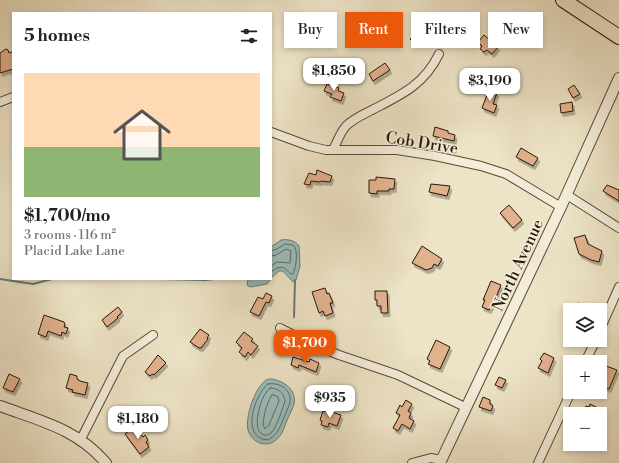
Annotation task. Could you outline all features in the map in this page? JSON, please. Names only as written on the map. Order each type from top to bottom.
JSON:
[{"type":"highway","points":[[563,0],[619,37]]},
{"type":"highway","points":[[581,0],[619,25]]},
{"type":"street","points":[[333,150],[341,133],[347,125],[414,87],[421,80],[439,54]]},
{"type":"street","name":"North Avenue","points":[[440,461],[567,195],[619,78]]},
{"type":"street","points":[[0,102],[12,97]]},
{"type":"street","name":"Cob Drive","points":[[272,132],[313,147],[333,150],[397,150],[435,156],[481,166],[506,174],[561,207]]},
{"type":"street","points":[[567,195],[619,228]]},
{"type":"street","points":[[607,314],[619,287]]},
{"type":"street","points":[[280,328],[307,342],[339,355],[388,371],[466,407]]},
{"type":"street","points":[[81,439],[123,356],[153,336]]},
{"type":"street","points":[[538,463],[568,399]]},
{"type":"street","points":[[0,406],[53,426],[81,439],[106,463]]},
{"type":"street","points":[[412,463],[431,458],[440,461]]},
{"type":"water","points":[[281,240],[291,240],[299,246],[300,266],[296,280],[293,282],[283,271],[279,271],[272,277],[272,246]]},
{"type":"water","points":[[248,280],[270,280],[267,284],[250,287],[247,285]]},
{"type":"water","points":[[272,379],[285,384],[292,390],[294,394],[294,404],[281,435],[273,442],[264,444],[256,441],[250,435],[247,425],[251,404],[257,391],[266,380]]},
{"type":"building","points":[[484,35],[488,38],[488,48],[497,48],[492,54],[487,50],[484,52],[480,49],[482,46],[480,44],[480,40]]},
{"type":"building","points":[[6,49],[9,53],[12,52],[12,69],[0,73],[0,53]]},
{"type":"building","points":[[385,63],[390,70],[373,81],[369,74]]},
{"type":"building","points":[[327,84],[339,88],[338,91],[344,93],[341,101],[330,97],[332,94],[324,91]]},
{"type":"building","points":[[574,85],[580,94],[573,98],[568,89]]},
{"type":"building","points":[[489,90],[497,93],[493,104],[497,105],[494,113],[482,108]]},
{"type":"building","points":[[572,102],[573,111],[561,113],[560,104]]},
{"type":"building","points":[[435,127],[455,135],[454,141],[433,136]]},
{"type":"building","points":[[521,148],[538,158],[533,166],[516,157]]},
{"type":"building","points":[[317,170],[332,176],[330,182],[311,181],[310,185],[304,184],[309,173],[316,175]]},
{"type":"building","points":[[376,177],[395,179],[394,189],[389,189],[389,191],[377,191],[377,194],[369,193],[369,180],[376,180]]},
{"type":"building","points":[[431,184],[450,186],[447,196],[429,192]]},
{"type":"building","points":[[607,185],[619,190],[619,201],[603,191]]},
{"type":"building","points":[[509,205],[522,220],[513,228],[500,213]]},
{"type":"building","points":[[585,235],[588,244],[602,251],[599,262],[579,254],[574,238]]},
{"type":"building","points":[[422,246],[442,259],[438,266],[434,264],[432,268],[426,270],[412,263]]},
{"type":"building","points":[[491,281],[501,285],[489,310],[482,307],[485,300],[483,300]]},
{"type":"building","points":[[325,288],[333,303],[330,303],[333,313],[325,316],[323,311],[319,313],[312,292]]},
{"type":"building","points":[[375,291],[387,291],[388,313],[381,313],[381,306],[377,306],[377,300],[375,300]]},
{"type":"building","points":[[266,293],[272,296],[269,303],[266,302],[259,316],[250,312],[258,297],[263,299]]},
{"type":"building","points":[[118,307],[122,312],[117,317],[118,318],[107,327],[102,320]]},
{"type":"building","points":[[44,315],[64,322],[64,327],[68,328],[66,334],[62,332],[61,336],[48,331],[46,337],[38,334]]},
{"type":"building","points":[[200,329],[209,335],[207,338],[208,339],[201,348],[199,348],[190,342]]},
{"type":"building","points":[[244,332],[253,339],[251,341],[258,346],[251,355],[248,352],[245,357],[239,352],[242,348],[236,342]]},
{"type":"building","points":[[436,340],[450,347],[440,369],[428,364],[430,361],[427,359]]},
{"type":"building","points":[[544,353],[554,358],[548,373],[538,368],[542,361],[540,359]]},
{"type":"building","points":[[158,355],[166,363],[154,375],[152,374],[150,376],[145,372]]},
{"type":"building","points":[[293,357],[309,362],[310,359],[319,363],[316,372],[299,365],[298,368],[291,365]]},
{"type":"building","points":[[607,366],[617,370],[609,389],[607,388]]},
{"type":"building","points":[[9,374],[20,379],[13,392],[3,388]]},
{"type":"building","points":[[70,374],[77,376],[77,379],[80,381],[88,383],[85,395],[72,392],[73,390],[66,388]]},
{"type":"building","points":[[499,377],[506,380],[502,388],[495,385]]},
{"type":"building","points":[[483,397],[490,400],[490,404],[493,406],[491,411],[479,407]]},
{"type":"building","points":[[406,400],[412,404],[408,411],[411,413],[409,418],[414,421],[410,429],[402,424],[398,431],[393,428],[400,415],[396,413],[400,405],[402,407]]},
{"type":"building","points":[[590,404],[596,407],[589,407]]},
{"type":"building","points":[[323,411],[341,415],[337,426],[329,423],[328,427],[321,425],[322,421],[320,420]]},
{"type":"building","points":[[134,427],[143,437],[145,435],[148,440],[146,442],[149,447],[140,454],[125,434]]},
{"type":"waterway","points":[[0,279],[33,284],[48,280]]},
{"type":"waterway","points":[[294,317],[295,280]]}]
